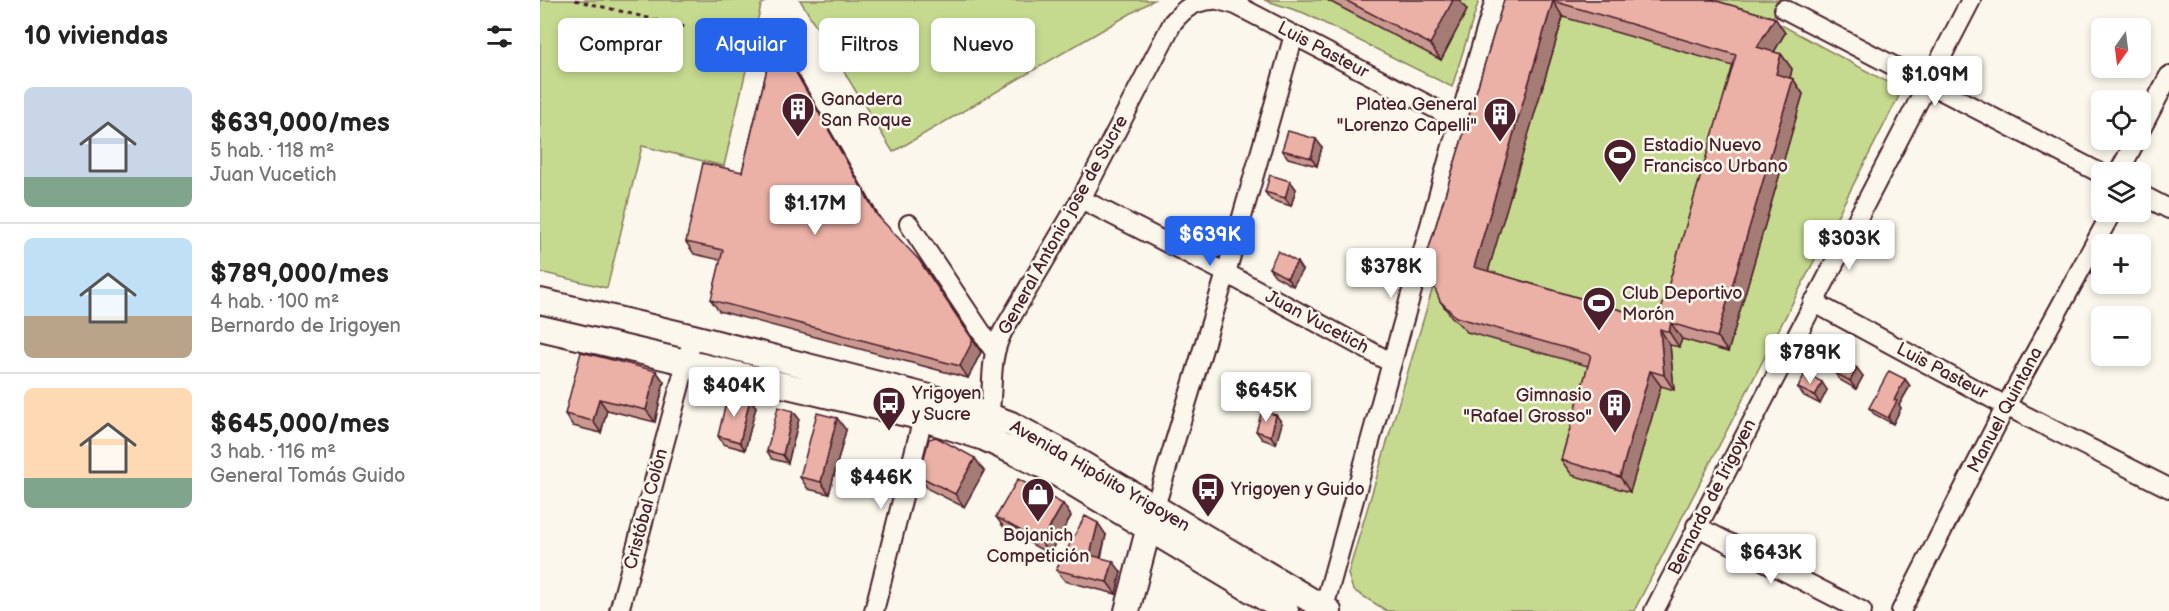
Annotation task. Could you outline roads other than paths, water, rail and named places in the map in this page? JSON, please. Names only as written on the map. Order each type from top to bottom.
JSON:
[{"type":"main road","name":"Avenida Hipólito Yrigoyen","points":[[540,301],[957,404],[987,427]]},
{"type":"main road","name":"Avenida Hipólito Yrigoyen","points":[[540,328],[923,418],[987,427],[1054,447],[1286,611]]},
{"type":"main road","name":"Avenida Hipólito Yrigoyen","points":[[1152,518],[1326,610]]},
{"type":"main road","points":[[1126,611],[1152,518]]},
{"type":"street","name":"General Antonio jose de Sucre","points":[[987,427],[994,351],[1003,331],[1081,199],[1173,22],[1189,5],[1213,0]]},
{"type":"street","name":"Luis Pasteur","points":[[1218,0],[1236,5],[1459,122]]},
{"type":"street","points":[[1326,610],[1392,363],[1495,0]]},
{"type":"street","name":"Bernardo de Irigoyen","points":[[1654,611],[1696,526],[1971,0]]},
{"type":"street","points":[[1784,9],[2091,168]]},
{"type":"street","points":[[1152,518],[1226,273],[1294,35]]},
{"type":"street","points":[[2151,110],[2169,76]]},
{"type":"street","name":"Juan Vucetich","points":[[1081,199],[1226,273],[1392,363]]},
{"type":"street","points":[[2151,200],[2169,209]]},
{"type":"street","name":"Manuel Quintana","points":[[1901,611],[2006,406],[2107,222]]},
{"type":"street","points":[[909,224],[994,351]]},
{"type":"street","name":"Luis Pasteur","points":[[1813,302],[2006,406],[2169,488]]},
{"type":"street","name":"Cristóbal Colón","points":[[619,611],[693,337]]},
{"type":"street","points":[[874,611],[923,418]]},
{"type":"street","points":[[1696,526],[1862,611]]},
{"type":"place","name":"Ganadera San Roque","points":[[798,138]]},
{"type":"place","name":"Platea General \"Lorenzo Capelli\"","points":[[1500,143]]},
{"type":"place","name":"Estadio Nuevo Francisco Urbano","points":[[1620,184]]},
{"type":"place","name":"Club Deportivo Morón","points":[[1599,332]]},
{"type":"place","name":"Yrigoyen y Sucre","points":[[889,432]]},
{"type":"place","name":"Gimnasio \"Rafael Grosso\"","points":[[1615,434]]},
{"type":"place","name":"Yrigoyen y Guido","points":[[1208,518]]},
{"type":"place","name":"Bojanich Competición","points":[[1038,523]]}]
